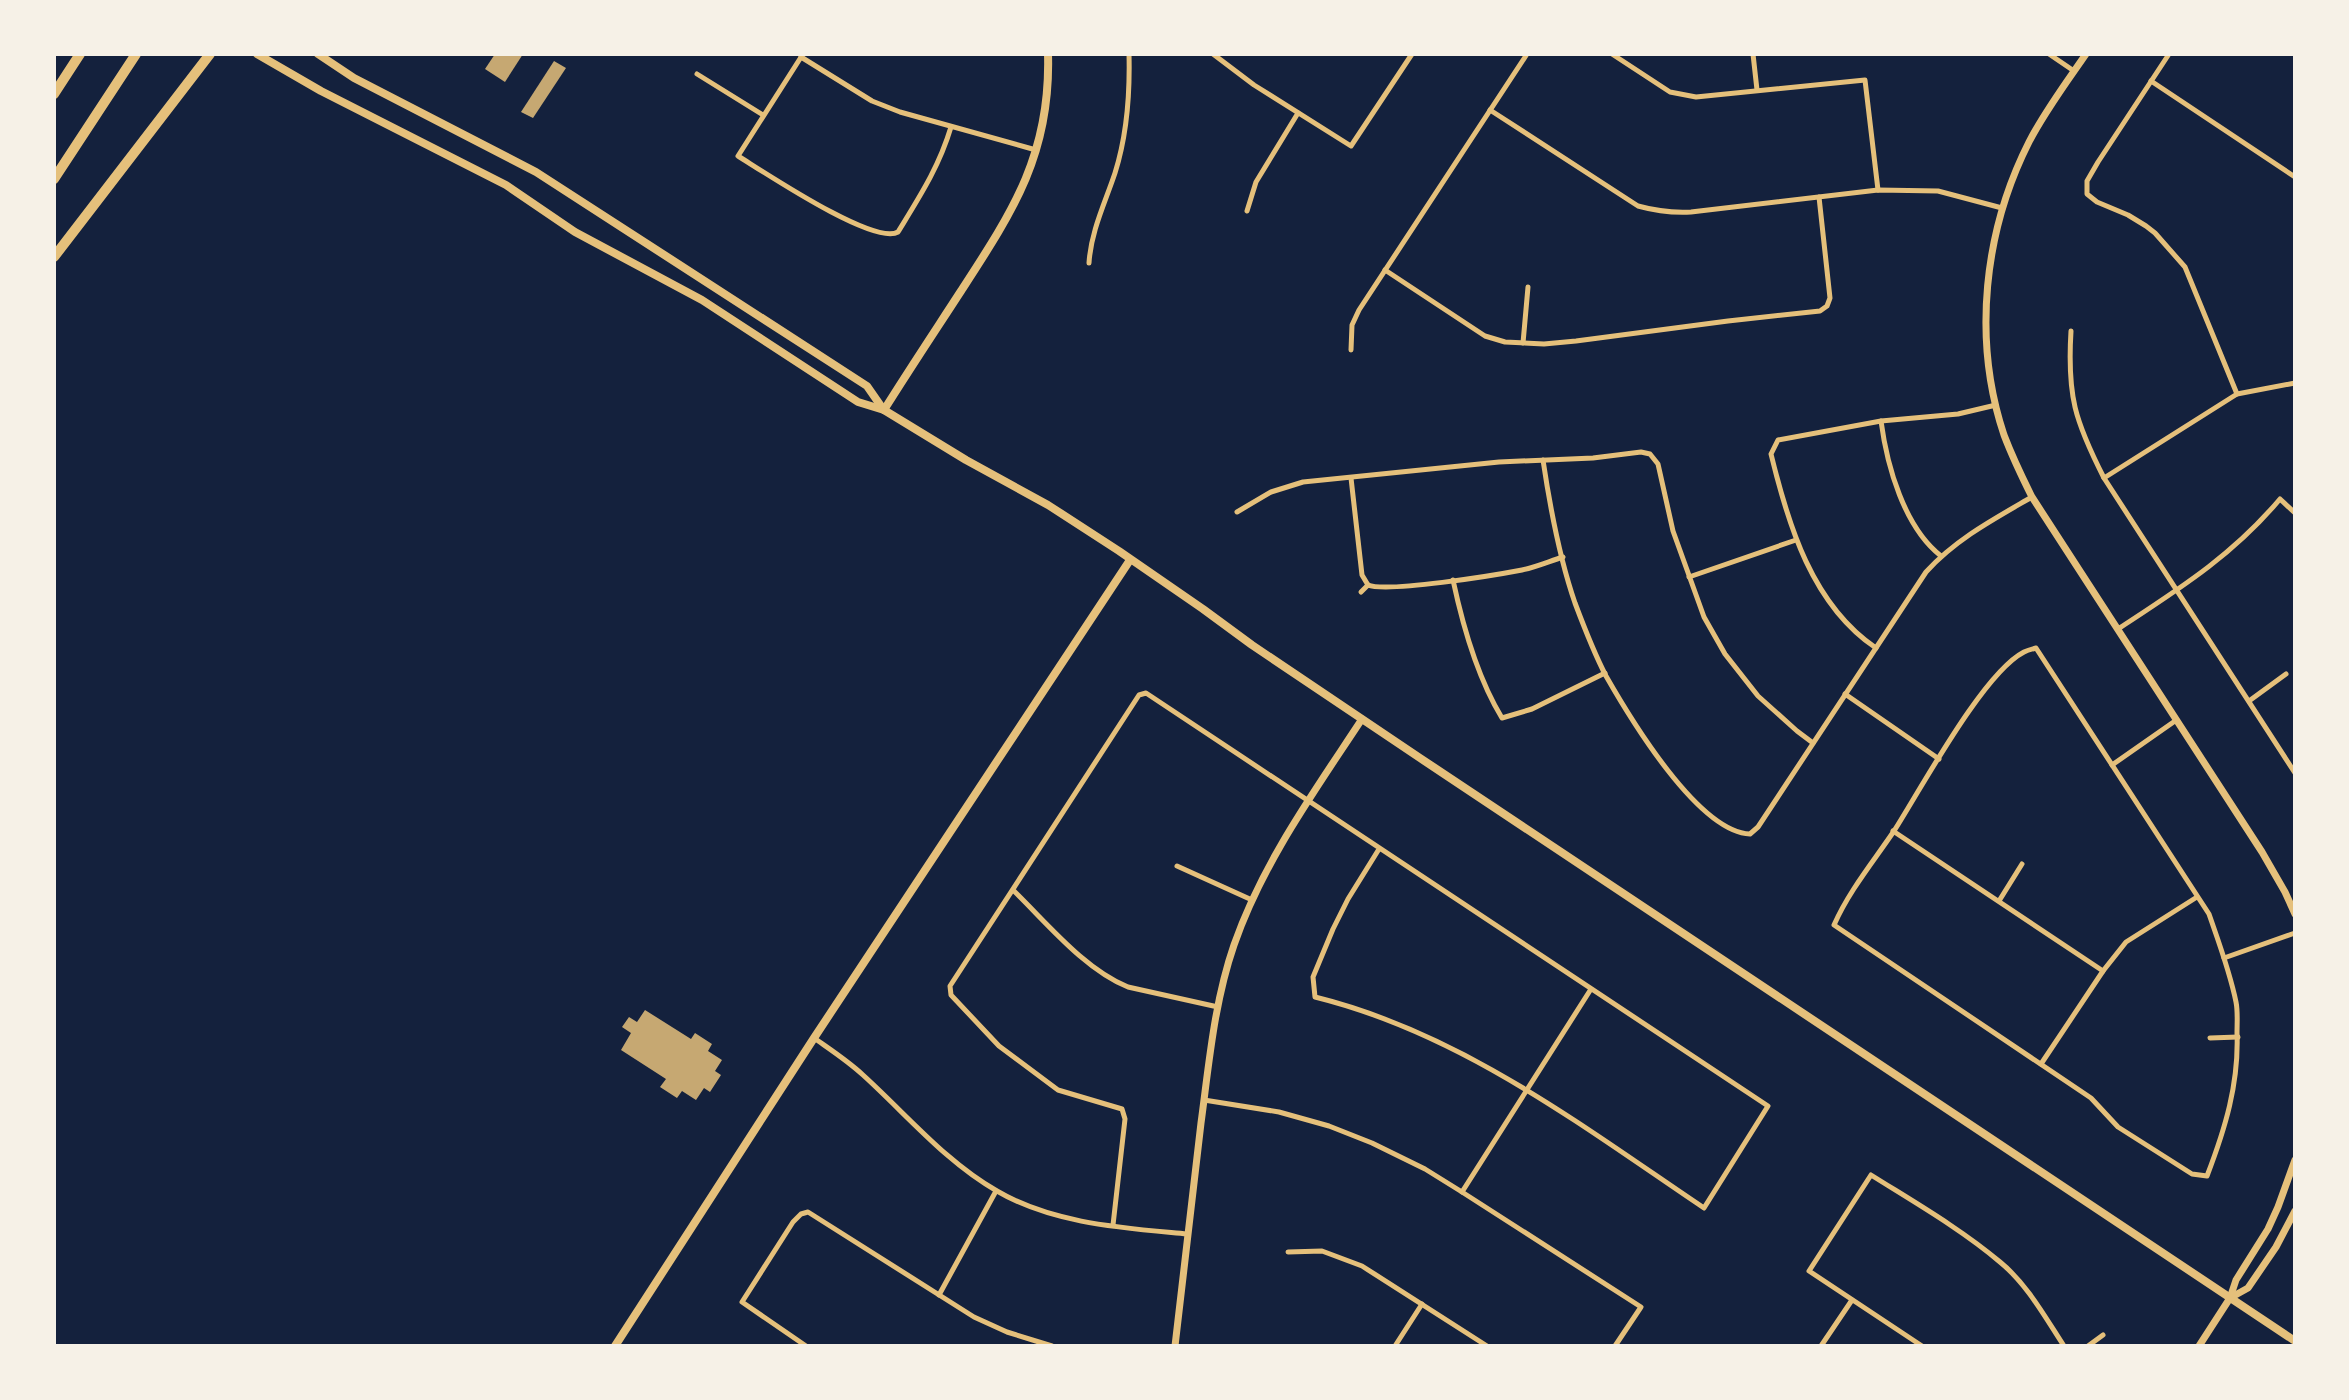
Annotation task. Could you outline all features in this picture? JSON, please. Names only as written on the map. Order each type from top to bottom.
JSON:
[{"type":"highway","points":[[54,94],[80,54]]},
{"type":"highway","points":[[54,179],[136,54]]},
{"type":"highway","points":[[54,257],[210,54]]},
{"type":"main road","points":[[257,54],[321,91],[506,185],[575,232],[702,300],[858,402],[884,410],[1048,505],[1362,719],[2295,1341]]},
{"type":"main road","points":[[318,54],[364,83],[536,172],[867,386],[884,410]]},
{"type":"main road","points":[[884,410],[1004,224],[1027,179],[1037,151],[1047,100],[1048,54]]},
{"type":"main road","points":[[615,1346],[1130,560]]},
{"type":"street","points":[[1089,263],[1090,245],[1116,170],[1124,129],[1130,85],[1129,54]]},
{"type":"street","points":[[1213,54],[1254,85],[1351,146],[1412,54]]},
{"type":"street","points":[[1351,350],[1350,333],[1355,317],[1527,54]]},
{"type":"street","points":[[1612,54],[1670,92],[1696,97],[1865,80],[1878,190]]},
{"type":"street","points":[[1753,54],[1757,90]]},
{"type":"street","points":[[2049,54],[2074,71]]},
{"type":"street","points":[[2086,54],[2030,141],[2002,208],[1990,264],[1987,347],[2004,434],[2032,497],[2262,852],[2295,914]]},
{"type":"street","points":[[2169,54],[2091,173],[2087,181],[2087,194],[2146,226],[2185,267],[2237,394]]},
{"type":"street","points":[[951,127],[932,176],[898,232],[893,235],[839,217],[738,156],[802,56],[872,101],[1037,151]]},
{"type":"street","points":[[697,74],[763,115]]},
{"type":"street","points":[[2151,81],[2295,177]]},
{"type":"street","points":[[1490,110],[1638,206],[1657,211],[1691,212],[1878,190],[1938,191],[2002,208]]},
{"type":"street","points":[[1247,211],[1256,182],[1298,113]]},
{"type":"street","points":[[1385,270],[1485,336],[1505,342],[1544,344],[1820,311],[1827,306],[1830,298],[1819,197]]},
{"type":"street","points":[[1523,343],[1528,287]]},
{"type":"street","points":[[2071,331],[2069,370],[2073,403],[2083,436],[2104,478],[2295,773]]},
{"type":"street","points":[[2104,478],[2237,394],[2295,383]]},
{"type":"street","points":[[1876,648],[1864,640],[1822,590],[1796,540],[1771,454],[1778,440],[1881,421],[1968,412],[1997,405]]},
{"type":"street","points":[[1881,421],[1885,453],[1909,516],[1928,546],[1941,556]]},
{"type":"street","points":[[1237,512],[1261,497],[1290,485],[1488,463],[1593,458],[1641,452],[1650,454],[1658,464],[1667,508],[1704,617],[1725,654],[1758,696],[1813,743]]},
{"type":"street","points":[[1543,460],[1550,504],[1575,601],[1605,673],[1673,779],[1707,812],[1739,833],[1750,834],[1758,827],[1926,572],[1965,537],[2032,497]]},
{"type":"street","points":[[1351,478],[1362,575],[1368,585],[1380,588],[1453,580],[1524,569],[1563,557]]},
{"type":"street","points":[[2118,629],[2200,575],[2237,545],[2280,499],[2295,513]]},
{"type":"street","points":[[1689,577],[1796,540]]},
{"type":"street","points":[[1453,580],[1466,633],[1491,701],[1502,718],[1532,709],[1605,673]]},
{"type":"street","points":[[1361,592],[1368,585]]},
{"type":"street","points":[[2036,648],[2209,914],[2224,958],[2236,1005],[2238,1053],[2232,1102],[2207,1176],[2192,1174],[2118,1127],[2091,1098],[1834,925],[1844,904],[1939,759],[1980,696],[2003,669],[2023,652],[2036,648]]},
{"type":"street","points":[[2249,701],[2286,674]]},
{"type":"street","points":[[1113,1225],[1125,1119],[1122,1109],[1058,1090],[999,1046],[951,995],[950,986],[1139,695],[1146,693],[1768,1106],[1704,1208],[1527,1091],[1438,1042],[1350,1006],[1315,997],[1313,977],[1328,941],[1348,899],[1379,849]]},
{"type":"street","points":[[1845,694],[1939,759]]},
{"type":"street","points":[[1175,1346],[1204,1100],[1218,1007],[1233,947],[1273,858],[1362,719]]},
{"type":"street","points":[[2112,765],[2175,721]]},
{"type":"street","points":[[1893,831],[2103,971]]},
{"type":"street","points":[[1999,901],[2022,864]]},
{"type":"street","points":[[1177,866],[1252,900]]},
{"type":"street","points":[[1013,890],[1091,965],[1114,982],[1218,1007]]},
{"type":"street","points":[[2041,1064],[2126,942],[2197,897]]},
{"type":"street","points":[[2224,958],[2295,933]]},
{"type":"street","points":[[1462,1192],[1591,989]]},
{"type":"street","points":[[2210,1038],[2238,1037]]},
{"type":"street","points":[[814,1038],[862,1074],[943,1151],[996,1191],[1065,1218],[1187,1234]]},
{"type":"street","points":[[1204,1100],[1279,1112],[1329,1126],[1401,1156],[1462,1192],[1641,1307],[1615,1346]]},
{"type":"street","points":[[2199,1346],[2258,1246],[2278,1207],[2295,1160]]},
{"type":"street","points":[[1922,1346],[1809,1271],[1871,1175],[2002,1263],[2033,1298],[2064,1346]]},
{"type":"street","points":[[939,1295],[996,1191]]},
{"type":"street","points":[[2230,1298],[2248,1288],[2276,1247],[2295,1211]]},
{"type":"street","points":[[806,1346],[742,1302],[793,1222],[808,1212],[974,1317],[1007,1332],[1052,1346]]},
{"type":"street","points":[[1288,1252],[1322,1251],[1362,1266],[1487,1346]]},
{"type":"street","points":[[1821,1346],[1852,1300]]},
{"type":"street","points":[[1395,1346],[1422,1304]]},
{"type":"street","points":[[2088,1346],[2103,1335]]},
{"type":"building","points":[[495,54],[523,54],[505,82],[485,69]]},
{"type":"building","points":[[554,61],[566,68],[533,118],[521,112]]},
{"type":"building","points":[[645,1010],[691,1039],[695,1033],[712,1044],[708,1051],[722,1060],[715,1071],[721,1075],[710,1092],[704,1088],[696,1100],[682,1091],[677,1098],[660,1087],[666,1079],[621,1050],[631,1033],[622,1027],[629,1017],[637,1022]]}]
